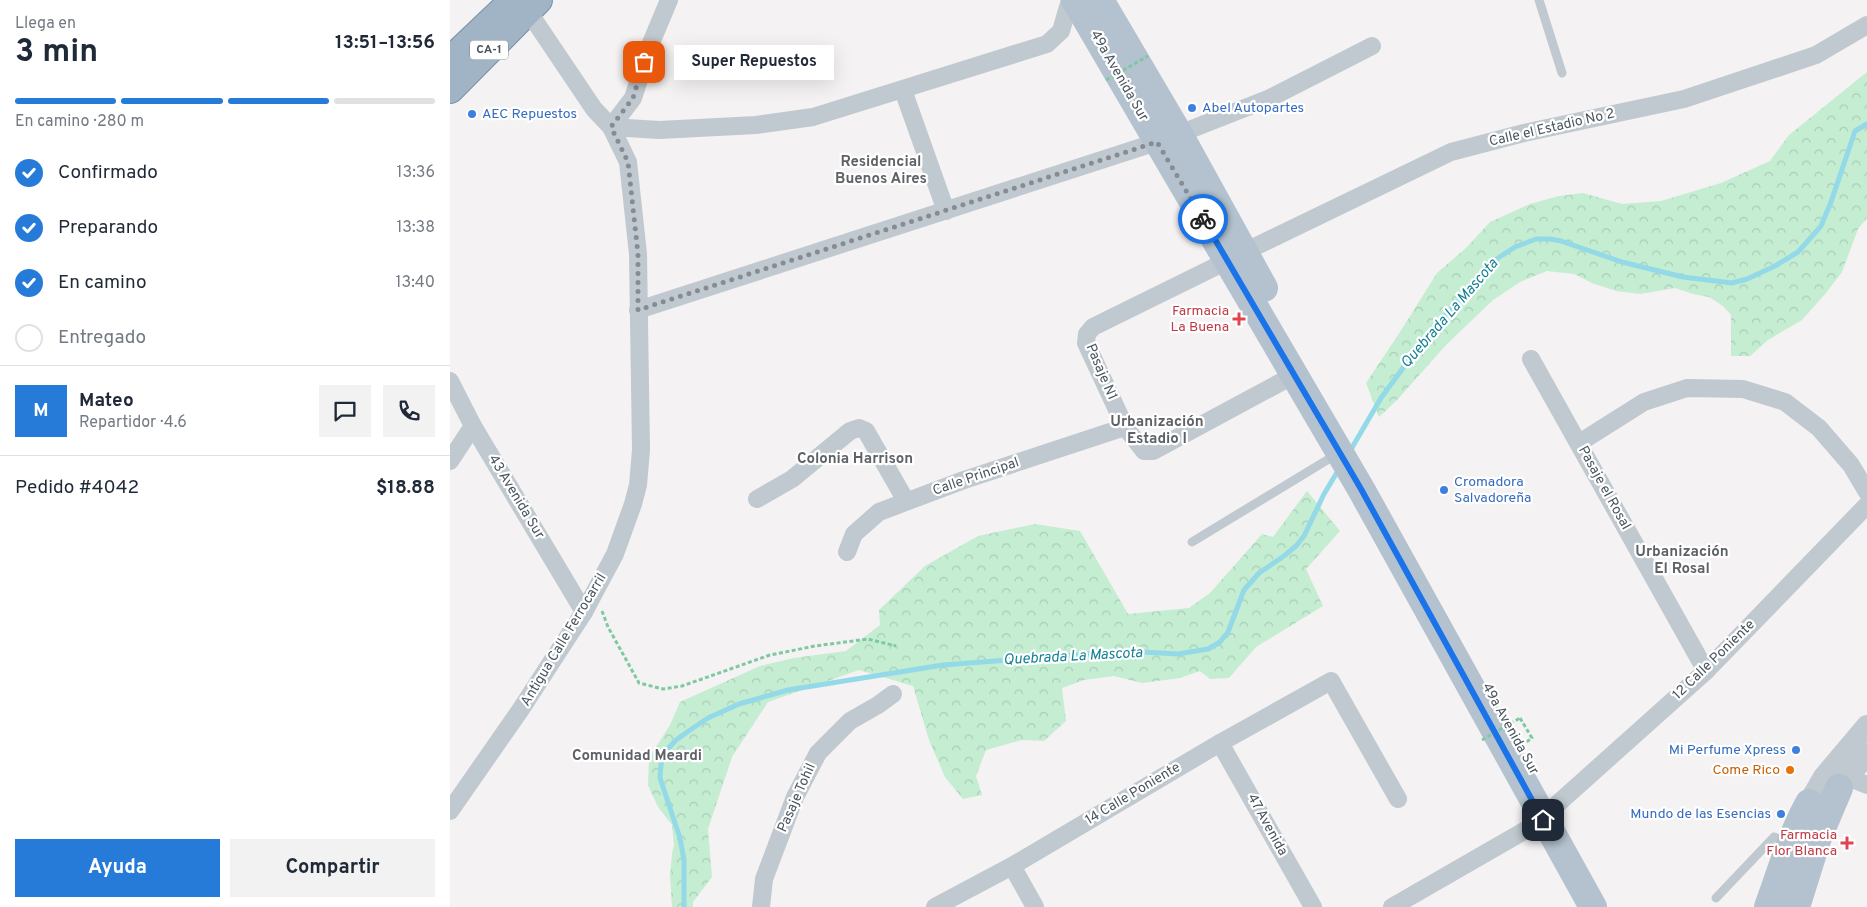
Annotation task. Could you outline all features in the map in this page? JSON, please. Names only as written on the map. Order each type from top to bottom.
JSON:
[{"type":"highway","name":"CA-1","points":[[450,61],[527,4]]},
{"type":"highway","name":"CA-1","points":[[450,90],[527,4]]},
{"type":"main road","name":"49a Avenida Sur","points":[[1075,0],[1168,138]]},
{"type":"main road","name":"49a Avenida Sur","points":[[1100,0],[1168,138],[1236,256],[1342,448]]},
{"type":"main road","name":"49a Avenida Sur","points":[[1236,256],[1294,375],[1365,484],[1548,813],[1593,907]]},
{"type":"main road","points":[[1796,907],[1817,840],[1851,784]]},
{"type":"main road","points":[[1768,907],[1799,847],[1796,827],[1809,803]]},
{"type":"main road","name":"49a Avenida Sur","points":[[1548,813],[1614,907]]},
{"type":"street","points":[[611,127],[633,98],[651,42],[669,0]]},
{"type":"street","points":[[611,127],[659,130],[786,122],[813,117],[1047,44],[1061,31],[1070,0]]},
{"type":"street","name":"Antigua Calle Ferrocarril","points":[[450,811],[521,710],[584,612],[615,554],[627,523],[638,485],[641,450],[638,254],[628,162],[611,127],[594,109],[527,4]]},
{"type":"street","name":"Calle el Estadio No 2","points":[[1236,256],[1451,152],[1524,133],[1684,99],[1816,54],[1867,25]]},
{"type":"street","points":[[638,310],[1168,138],[1270,98],[1372,46]]},
{"type":"street","points":[[903,90],[946,211]]},
{"type":"street","name":"Pasaje N1","points":[[1236,256],[1093,327],[1086,334],[1086,343],[1125,427],[1144,451],[1152,451],[1294,375]]},
{"type":"street","name":"Pasaje el Rosal","points":[[1531,358],[1706,670]]},
{"type":"street","name":"43 Avenida Sur","points":[[450,381],[473,426],[584,612]]},
{"type":"street","points":[[1579,443],[1644,402],[1687,388],[1742,389],[1785,402],[1819,428],[1851,466],[1867,492]]},
{"type":"street","points":[[450,461],[473,426]]},
{"type":"street","name":"Calle Principal","points":[[847,552],[854,534],[879,512],[906,501],[1125,427]]},
{"type":"street","points":[[757,499],[792,479],[850,431],[859,428],[866,432],[906,501]]},
{"type":"street","name":"12 Calle Poniente","points":[[1392,907],[1548,813],[1706,670],[1867,505]]},
{"type":"street","name":"14 Calle Poniente","points":[[935,907],[1012,866],[1331,680],[1398,799]]},
{"type":"street","name":"Pasaje Tohil","points":[[761,907],[764,879],[795,796],[818,753],[850,721],[893,694]]},
{"type":"street","points":[[1809,803],[1824,776],[1867,726]]},
{"type":"street","name":"47 Avenida","points":[[1220,743],[1313,907]]},
{"type":"street","points":[[1779,907],[1799,847],[1820,819],[1851,784],[1867,755]]},
{"type":"street","points":[[1788,907],[1799,847]]},
{"type":"street","points":[[1012,866],[1035,907]]},
{"type":"lane","points":[[1539,0],[1562,73]]},
{"type":"lane","points":[[1192,542],[1342,448]]},
{"type":"lane","points":[[1716,898],[1774,837],[1799,847]]},
{"type":"path","points":[[1106,80],[1148,56]]},
{"type":"path","points":[[595,592],[608,627],[639,683],[663,689],[682,686],[770,654],[868,639],[896,646]]},
{"type":"path","points":[[1482,740],[1520,718],[1532,738]]},
{"type":"green space","points":[[1867,72],[1867,218],[1858,229],[1842,272],[1802,320],[1768,340],[1750,356],[1731,356],[1731,315],[1723,306],[1709,297],[1675,288],[1640,294],[1616,291],[1592,283],[1574,274],[1547,271],[1520,282],[1493,300],[1446,345],[1397,400],[1379,417],[1366,383],[1437,273],[1466,248],[1490,222],[1530,204],[1559,196],[1583,193],[1622,204],[1661,201],[1721,183],[1770,161],[1789,135]]},
{"type":"green space","points":[[1307,491],[1340,531],[1306,569],[1323,606],[1256,647],[1229,678],[1210,679],[1200,671],[1180,678],[1142,683],[1114,676],[1084,680],[1062,688],[1066,721],[1044,741],[1022,740],[986,750],[976,776],[982,795],[963,799],[945,777],[929,740],[913,686],[859,670],[768,702],[732,757],[708,829],[712,877],[693,902],[693,907],[672,907],[670,876],[674,845],[672,825],[658,807],[648,785],[649,758],[670,725],[680,702],[760,666],[794,658],[846,651],[880,625],[879,610],[925,566],[978,536],[1035,524],[1080,531],[1128,614],[1189,608],[1210,593],[1262,534],[1273,537]]},
{"type":"waterway","name":"Quebrada La Mascota","points":[[1350,451],[1381,398],[1425,338],[1498,258],[1515,247],[1536,239],[1550,239],[1622,262],[1683,277],[1732,283],[1747,279],[1775,266],[1798,252],[1821,226],[1855,131],[1867,124]]},
{"type":"waterway","name":"Quebrada La Mascota","points":[[684,907],[684,860],[680,838],[660,778],[661,764],[665,752],[676,740],[690,730],[708,718],[739,704],[788,690],[943,665],[1125,651],[1178,654],[1208,649],[1220,642],[1228,632],[1244,590],[1259,573],[1284,556],[1304,536],[1324,494],[1339,469]]},
{"type":"way so far","points":[[644,62],[633,98],[611,127],[628,162],[632,191],[633,224],[638,254],[638,310],[1157,142],[1203,219]]},
{"type":"place","name":"Super Repuestos","points":[[644,62]]},
{"type":"place","name":"Abel Autopartes","points":[[1192,108]]},
{"type":"place","name":"AEC Repuestos","points":[[472,114]]},
{"type":"place","name":"Farmacia La Buena","points":[[1239,319]]},
{"type":"place","name":"Cromadora Salvadoreña","points":[[1444,490]]},
{"type":"place","name":"Mi Perfume Xpress","points":[[1796,750]]},
{"type":"place","name":"Come Rico","points":[[1790,770]]},
{"type":"place","name":"Mundo de las Esencias","points":[[1781,814]]},
{"type":"place","name":"Farmacia Flor Blanca","points":[[1847,843]]},
{"type":"district","name":"Residencial Buenos Aires","points":[[881,170]]},
{"type":"district","name":"Urbanización Estadio I","points":[[1157,430]]},
{"type":"district","name":"Colonia Harrison","points":[[855,459]]},
{"type":"district","name":"Urbanización El Rosal","points":[[1682,560]]},
{"type":"district","name":"Comunidad Meardi","points":[[637,756]]},
{"type":"route","points":[[1203,219],[1361,489],[1543,820]]}]
